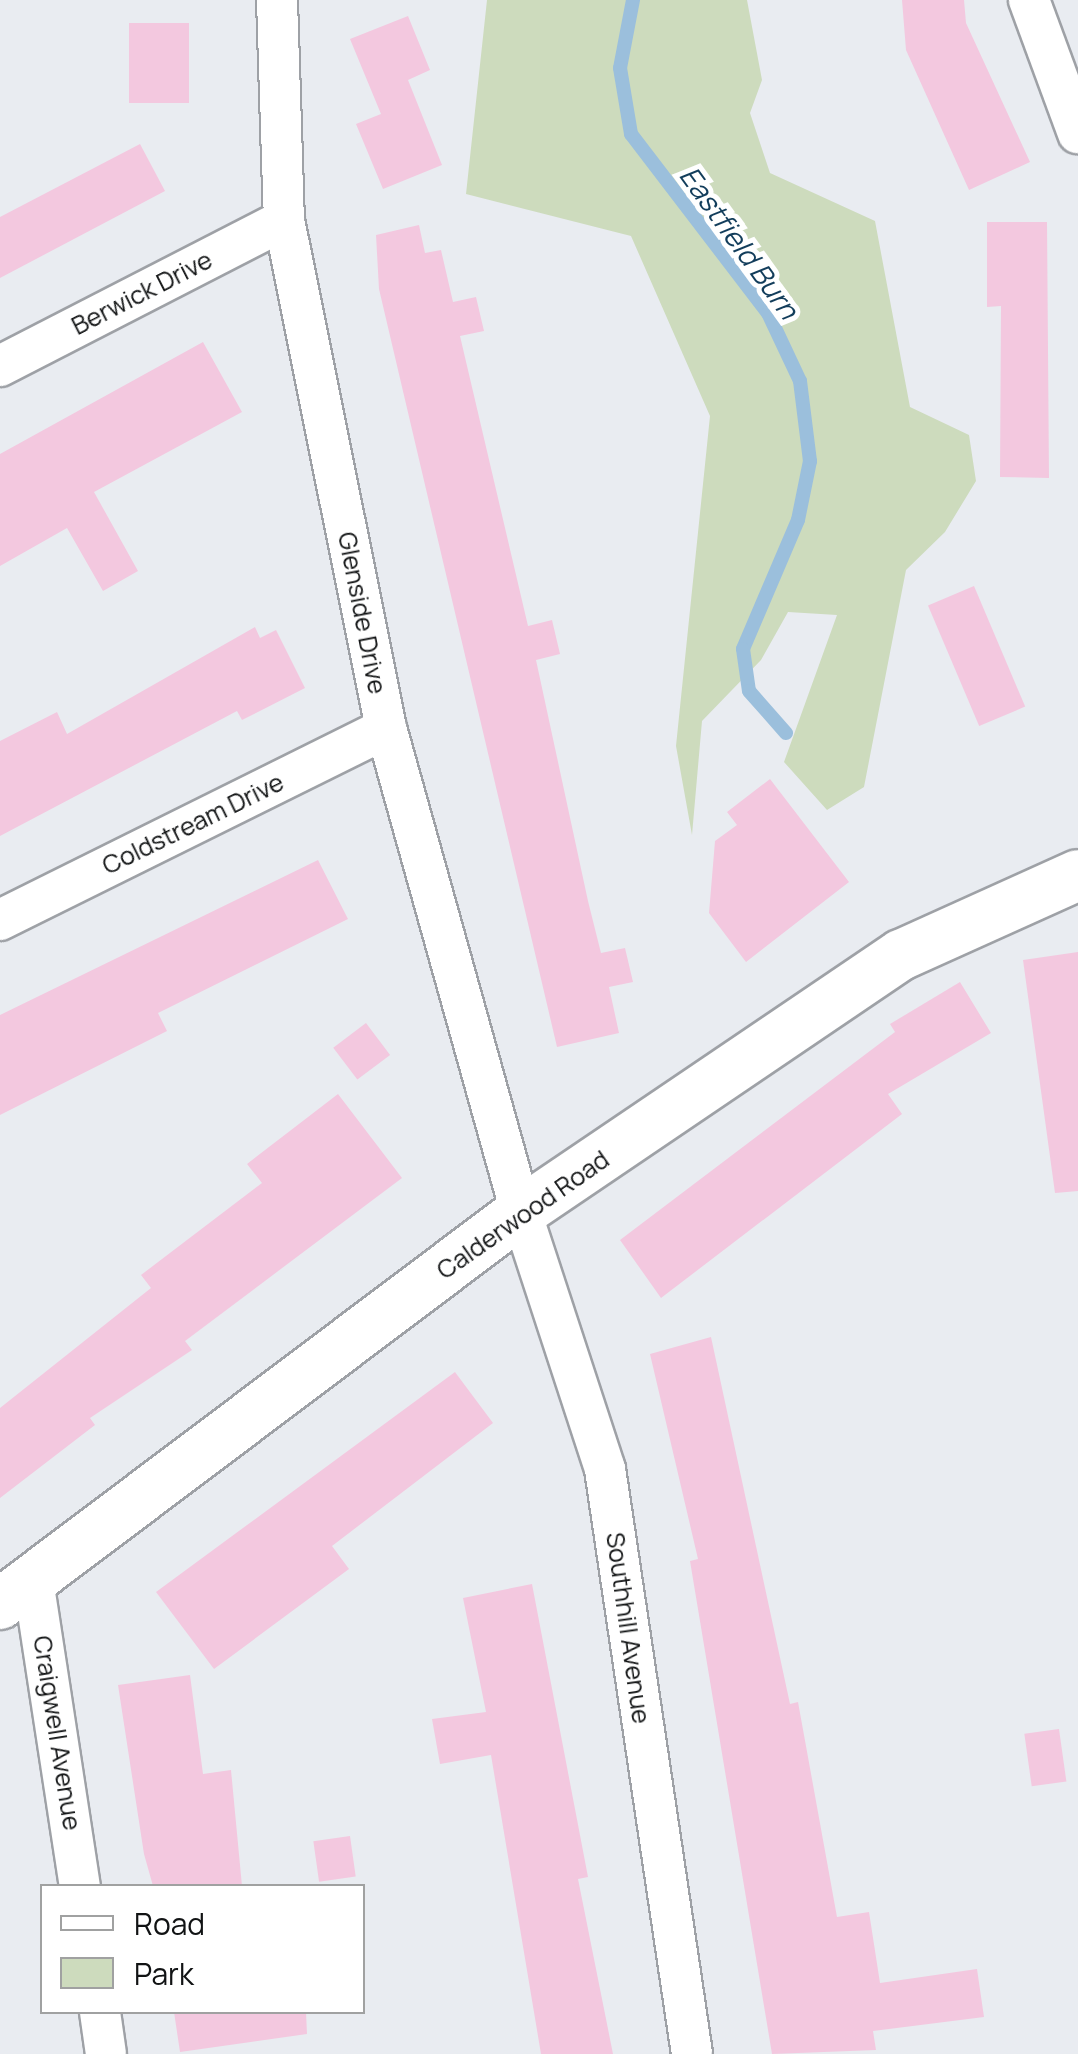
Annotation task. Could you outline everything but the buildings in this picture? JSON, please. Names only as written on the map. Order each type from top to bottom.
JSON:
[{"type":"street","name":"Glenside Drive","points":[[277,0],[284,220],[386,728],[521,1212]]},
{"type":"street","points":[[1029,0],[1078,134]]},
{"type":"street","name":"Berwick Drive","points":[[0,366],[284,220]]},
{"type":"street","name":"Coldstream Drive","points":[[0,920],[386,728]]},
{"type":"street","name":"Calderwood Road","points":[[17,1592],[521,1212],[901,955],[1078,875]]},
{"type":"street","name":"Southhill Avenue","points":[[521,1212],[605,1469],[692,2054]]},
{"type":"street","name":"Craigwell Avenue","points":[[17,1592],[80,1884]]},
{"type":"street","points":[[100,2014],[106,2054]]},
{"type":"green space","points":[[487,0],[747,0],[762,80],[750,113],[770,173],[875,221],[910,407],[969,435],[976,481],[945,532],[906,570],[864,787],[827,810],[784,762],[837,615],[788,612],[761,660],[702,721],[692,835],[676,746],[710,416],[631,236],[466,194]]},
{"type":"waterway","name":"Eastfield Burn","points":[[633,0],[620,68],[631,134],[768,313],[800,381],[810,461],[798,520],[743,649],[749,691],[786,733]]}]
